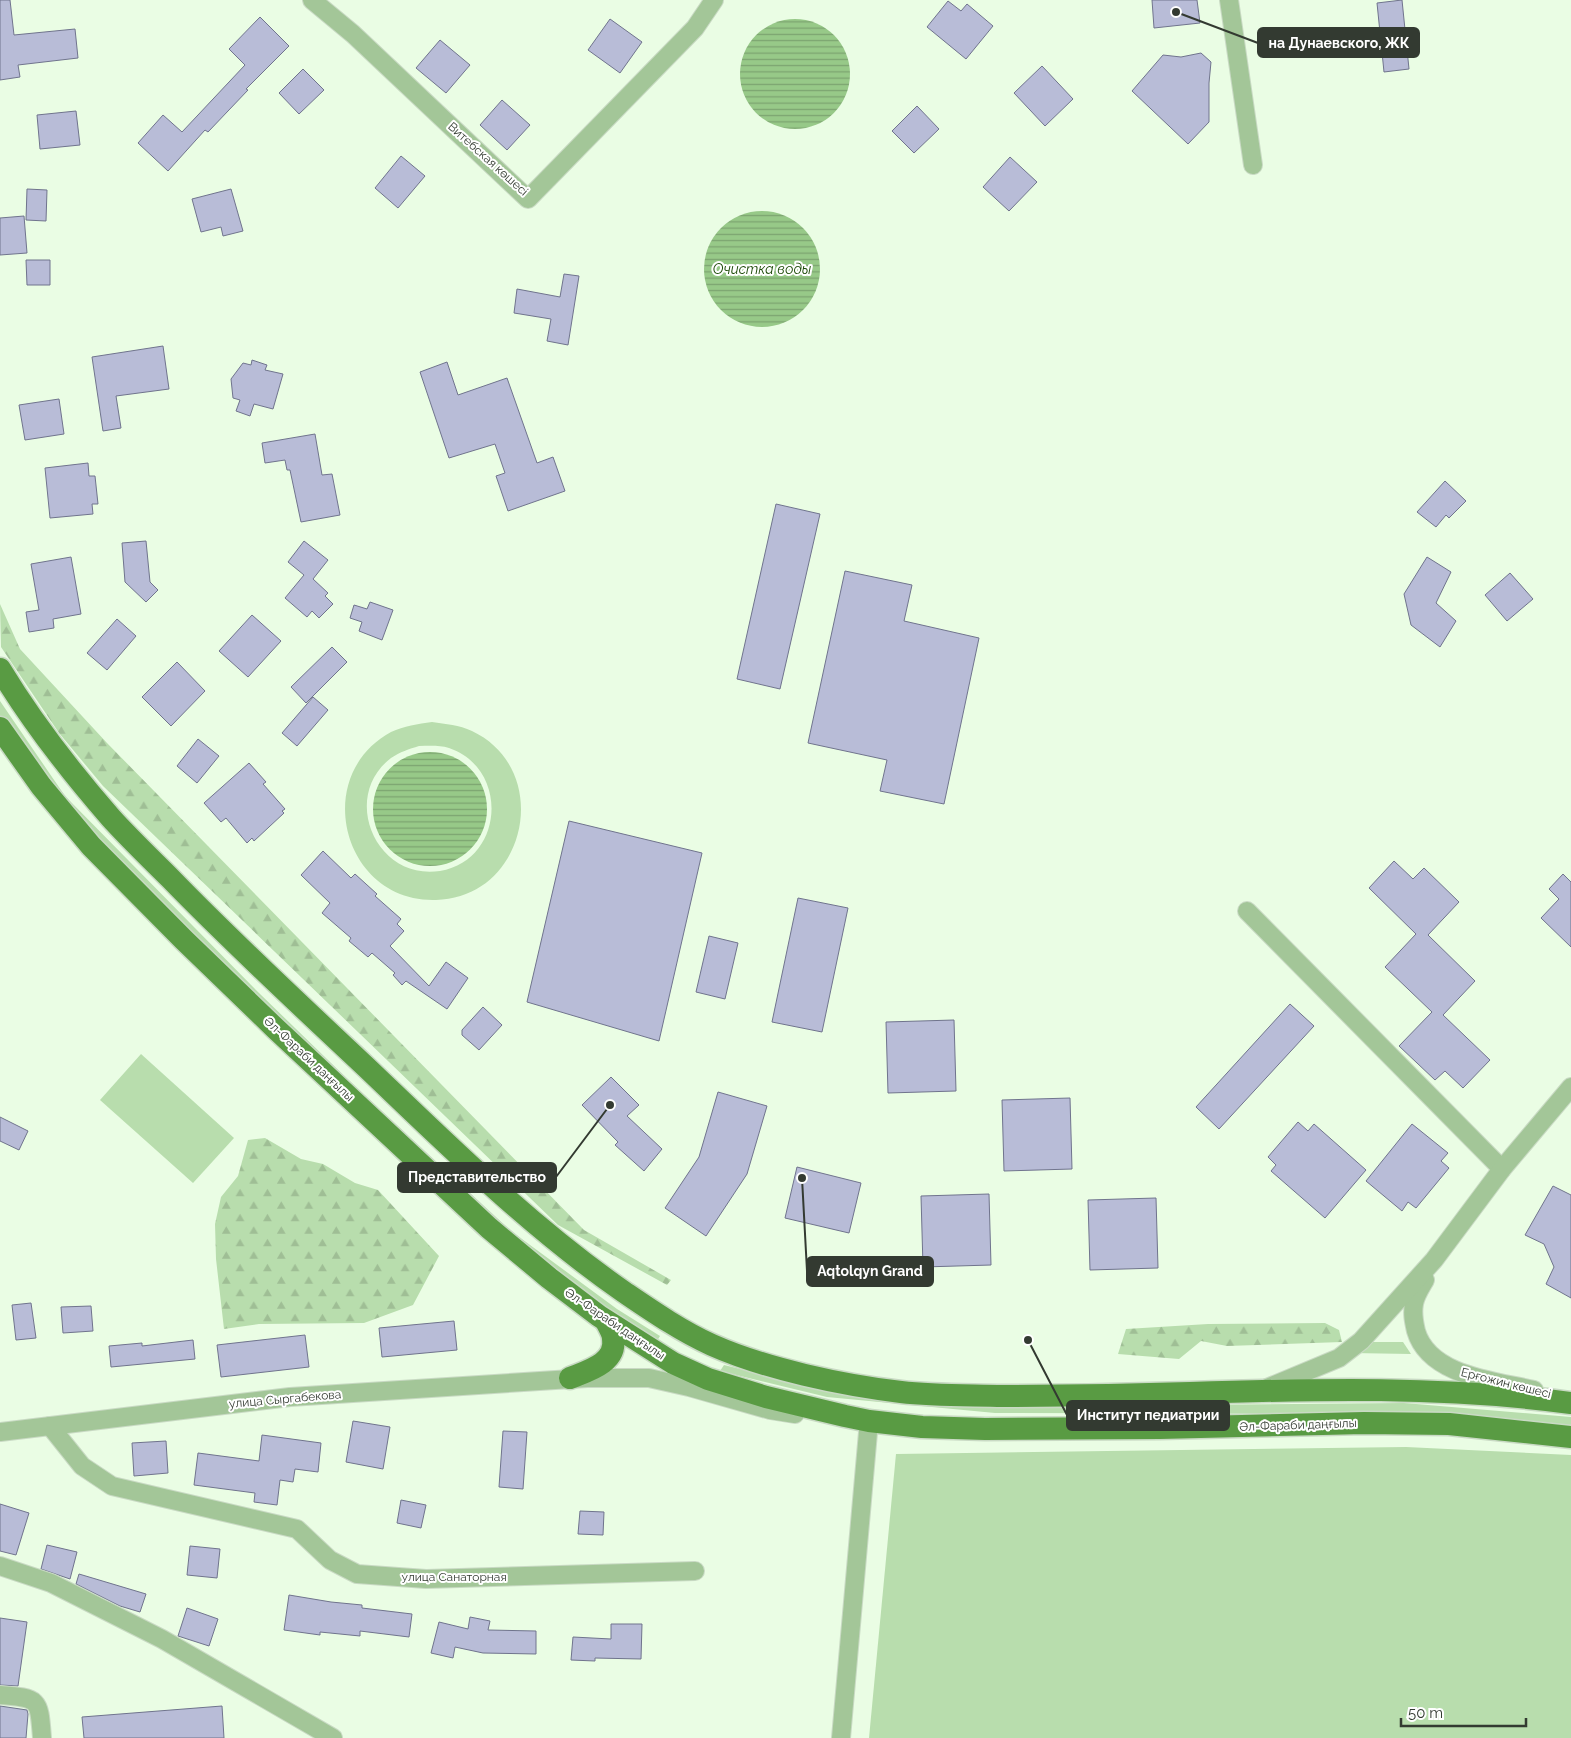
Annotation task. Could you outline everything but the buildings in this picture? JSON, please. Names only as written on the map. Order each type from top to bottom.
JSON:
[{"type":"main road","points":[[0,669],[36,726],[114,821],[217,926],[529,1219],[591,1268],[640,1303],[710,1344],[754,1361],[820,1377],[903,1392],[968,1395],[1129,1396],[1260,1391],[1367,1390],[1455,1392],[1571,1401]]},
{"type":"main road","name":"Әл-Фараби даңғылы","points":[[0,728],[41,786],[92,846],[184,940],[276,1029],[489,1228],[549,1278],[606,1321],[673,1363],[708,1380],[766,1397],[869,1421],[922,1427],[985,1429],[1160,1428],[1364,1423],[1449,1424],[1571,1437]]},
{"type":"main road","points":[[570,1378],[608,1359],[612,1351],[614,1339],[606,1321]]},
{"type":"street","name":"Витебская көшесі","points":[[312,0],[354,34],[528,199],[695,28],[714,0]]},
{"type":"street","points":[[1229,0],[1253,165]]},
{"type":"street","points":[[1247,911],[1502,1169]]},
{"type":"street","name":"Ерғожин көшесі","points":[[1260,1391],[1339,1358],[1361,1340],[1434,1260],[1502,1169],[1571,1087]]},
{"type":"street","name":"Ерғожин көшесі","points":[[1434,1260],[1414,1303],[1413,1318],[1419,1340],[1429,1354],[1442,1365],[1462,1374],[1571,1401]]},
{"type":"street","name":"улица Сыргабекова","points":[[0,1432],[290,1396],[570,1378],[649,1378],[689,1387],[770,1410],[869,1421]]},
{"type":"street","points":[[841,1738],[869,1421]]},
{"type":"street","name":"улица Санаторная","points":[[50,1426],[82,1466],[112,1486],[298,1529],[330,1560],[357,1574],[426,1579],[695,1571]]},
{"type":"street","points":[[0,1566],[51,1583],[162,1639],[333,1738]]},
{"type":"street","points":[[0,1695],[26,1697],[35,1701],[40,1712],[42,1738]]},
{"type":"green space","points":[[0,604],[20,649],[107,743],[584,1230],[671,1280],[667,1285],[558,1225],[103,786],[59,733],[1,647]]},
{"type":"green space","points":[[0,701],[65,796],[259,993],[367,1098],[511,1231],[617,1309],[660,1336],[657,1341],[613,1313],[506,1236],[253,998],[60,802],[0,716]]},
{"type":"green space","points":[[432,722],[457,726],[472,731],[498,749],[514,774],[521,801],[519,829],[509,856],[492,878],[467,894],[436,900],[404,895],[378,881],[360,860],[348,834],[345,805],[351,777],[366,752],[391,732]],"holes":[[[419,746],[449,748],[469,759],[482,775],[490,793],[491,813],[487,833],[477,850],[461,863],[440,871],[417,871],[398,863],[383,850],[372,833],[367,814],[368,794],[376,774],[394,756]]]},
{"type":"green space","points":[[141,1054],[234,1138],[193,1183],[100,1100]]},
{"type":"green space","points":[[265,1138],[301,1159],[323,1164],[355,1183],[378,1190],[439,1256],[413,1305],[364,1323],[259,1324],[224,1329],[216,1259],[215,1224],[221,1197],[238,1176],[248,1140]]},
{"type":"green space","points":[[1325,1323],[1339,1330],[1342,1342],[1227,1346],[1201,1341],[1179,1359],[1118,1354],[1126,1329],[1208,1324]]},
{"type":"green space","points":[[1368,1342],[1403,1342],[1411,1354],[1351,1353]]},
{"type":"green space","points":[[724,1365],[830,1391],[993,1407],[1404,1403],[1571,1417],[1571,1427],[1406,1414],[995,1413],[827,1397],[720,1371]]},
{"type":"green space","points":[[1406,1447],[1571,1455],[1571,1738],[869,1738],[896,1454]]},
{"type":"water","points":[[795,19],[816,23],[834,35],[846,53],[850,74],[846,95],[834,113],[816,125],[795,129],[774,125],[756,113],[744,95],[740,74],[744,53],[756,35],[774,23]]},
{"type":"water","name":"Очистка воды","points":[[762,211],[784,215],[803,228],[816,247],[820,269],[816,291],[803,310],[784,323],[762,327],[740,323],[721,310],[708,291],[704,269],[708,247],[721,228],[740,215]]},
{"type":"water","points":[[430,752],[452,757],[470,769],[482,787],[487,809],[482,831],[470,849],[452,861],[430,866],[408,861],[390,849],[378,831],[373,809],[378,787],[390,769],[408,757]]},
{"type":"place","name":"на Дунаевского, ЖК","points":[[1176,12]]},
{"type":"place","name":"Представительство","points":[[610,1105]]},
{"type":"place","name":"Aqtolqyn Grand","points":[[802,1178]]},
{"type":"place","name":"Институт педиатрии","points":[[1028,1340]]}]
